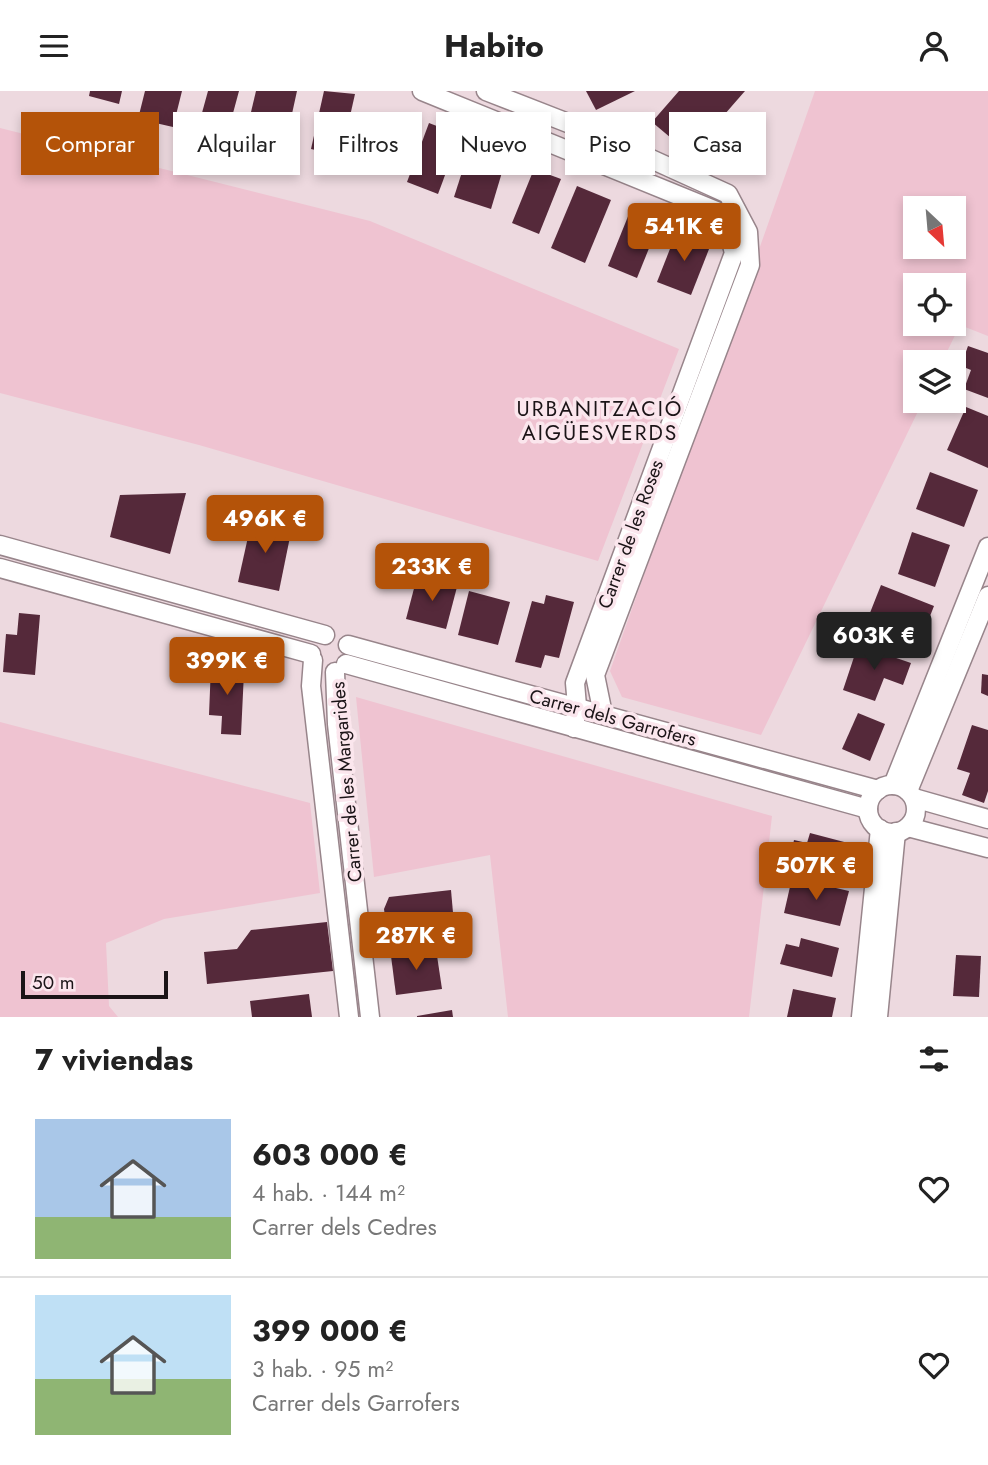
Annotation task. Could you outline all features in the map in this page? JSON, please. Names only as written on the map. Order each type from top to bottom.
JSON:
[{"type":"street","name":"Carrer de les Roses","points":[[422,91],[724,214],[734,253],[575,683],[578,706],[574,728]]},
{"type":"street","name":"Carrer de les Roses","points":[[486,91],[596,134],[728,194],[748,232],[750,265],[595,675],[603,713]]},
{"type":"street","points":[[0,545],[325,635],[338,635],[348,645],[341,668],[321,670],[312,657],[0,568]]},
{"type":"street","points":[[898,791],[988,547]]},
{"type":"street","points":[[898,791],[988,596]]},
{"type":"street","points":[[312,657],[314,643],[325,635]]},
{"type":"street","name":"Carrer dels Garrofers","points":[[348,645],[898,791],[988,819]]},
{"type":"street","name":"Carrer de les Margarides","points":[[312,657],[311,686],[349,1017]]},
{"type":"street","name":"Carrer dels Garrofers","points":[[341,668],[574,728],[868,809]]},
{"type":"street","name":"Carrer de les Margarides","points":[[341,668],[337,724],[370,1017]]},
{"type":"street","points":[[898,791],[872,796],[868,809],[874,824],[988,848]]},
{"type":"street","points":[[861,1017],[895,829],[916,812],[898,791]]},
{"type":"street","points":[[878,1017],[895,829]]},
{"type":"shaded area","points":[[815,91],[988,91],[988,336],[966,327],[966,273],[903,273],[903,336],[955,336],[948,350],[903,350],[903,413],[917,413],[761,735],[622,697],[610,671]]},
{"type":"shaded area","points":[[0,128],[21,133],[21,175],[159,175],[159,168],[173,171],[173,175],[187,175],[370,221],[679,349],[598,561],[199,445],[0,393]]},
{"type":"shaded area","points":[[356,697],[772,816],[749,1017],[508,1017],[490,855],[374,877]]},
{"type":"shaded area","points":[[0,722],[310,803],[320,893],[164,919],[106,943],[109,1006],[118,1017],[0,1017]]},
{"type":"building","points":[[90,91],[122,91],[119,104],[89,96]]},
{"type":"building","points":[[145,91],[182,91],[177,112],[173,112],[173,127],[159,124],[159,112],[140,112]]},
{"type":"building","points":[[208,91],[239,91],[233,112],[202,112]]},
{"type":"building","points":[[256,91],[297,91],[292,112],[251,112]]},
{"type":"building","points":[[324,91],[355,94],[351,112],[319,112]]},
{"type":"building","points":[[586,91],[635,91],[596,110]]},
{"type":"building","points":[[679,91],[745,91],[727,112],[669,112],[669,136],[655,125],[655,119]]},
{"type":"building","points":[[429,123],[436,126],[436,175],[445,175],[438,194],[407,182],[410,175],[422,175],[422,142]]},
{"type":"building","points":[[461,175],[501,175],[491,209],[454,197]]},
{"type":"building","points":[[532,175],[550,175],[561,179],[539,234],[512,223]]},
{"type":"building","points":[[577,186],[611,200],[585,263],[551,248]]},
{"type":"building","points":[[631,209],[660,221],[637,278],[608,266]]},
{"type":"building","points":[[677,231],[711,244],[691,295],[657,282]]},
{"type":"building","points":[[968,346],[988,353],[988,398],[966,390],[971,370],[966,368]]},
{"type":"building","points":[[966,407],[988,416],[988,468],[947,450],[963,413],[966,413]]},
{"type":"building","points":[[930,472],[978,490],[964,527],[916,509]]},
{"type":"building","points":[[186,493],[170,554],[110,537],[120,495]]},
{"type":"building","points":[[252,519],[292,527],[279,591],[238,582]]},
{"type":"building","points":[[912,532],[950,545],[935,587],[898,574]]},
{"type":"building","points":[[417,577],[457,587],[446,629],[406,619]]},
{"type":"building","points":[[881,585],[934,606],[917,649],[864,628]]},
{"type":"building","points":[[469,591],[510,602],[498,645],[458,635]]},
{"type":"building","points":[[546,595],[574,602],[559,658],[545,655],[541,668],[515,662],[532,601],[544,604]]},
{"type":"building","points":[[19,613],[40,615],[35,675],[3,672],[6,634],[17,635]]},
{"type":"building","points":[[858,645],[911,663],[903,685],[884,678],[875,701],[843,690]]},
{"type":"building","points":[[211,665],[236,666],[244,672],[241,735],[221,734],[222,716],[209,715]]},
{"type":"building","points":[[982,674],[988,675],[988,696],[981,693]]},
{"type":"building","points":[[858,713],[885,724],[870,761],[842,749]]},
{"type":"building","points":[[972,725],[988,730],[988,791],[984,803],[962,795],[970,773],[957,769]]},
{"type":"building","points":[[810,833],[848,843],[840,872],[790,859],[794,840],[807,843]]},
{"type":"building","points":[[792,878],[849,891],[840,926],[784,913]]},
{"type":"building","points":[[451,890],[454,924],[387,932],[384,909],[389,897]]},
{"type":"building","points":[[327,922],[333,971],[207,984],[204,952],[237,949],[251,930]]},
{"type":"building","points":[[801,938],[839,948],[832,977],[780,964],[786,944],[799,947]]},
{"type":"building","points":[[436,949],[442,989],[396,995],[391,956]]},
{"type":"building","points":[[956,955],[981,956],[979,997],[953,996]]},
{"type":"building","points":[[793,989],[836,998],[832,1017],[787,1017]]},
{"type":"building","points":[[309,994],[312,1017],[252,1017],[250,1001]]},
{"type":"building","points":[[452,1010],[453,1017],[417,1017],[417,1016]]},
{"type":"district","name":"URBANITZACIÓ AIGÜESVERDS","points":[[600,421]]}]
